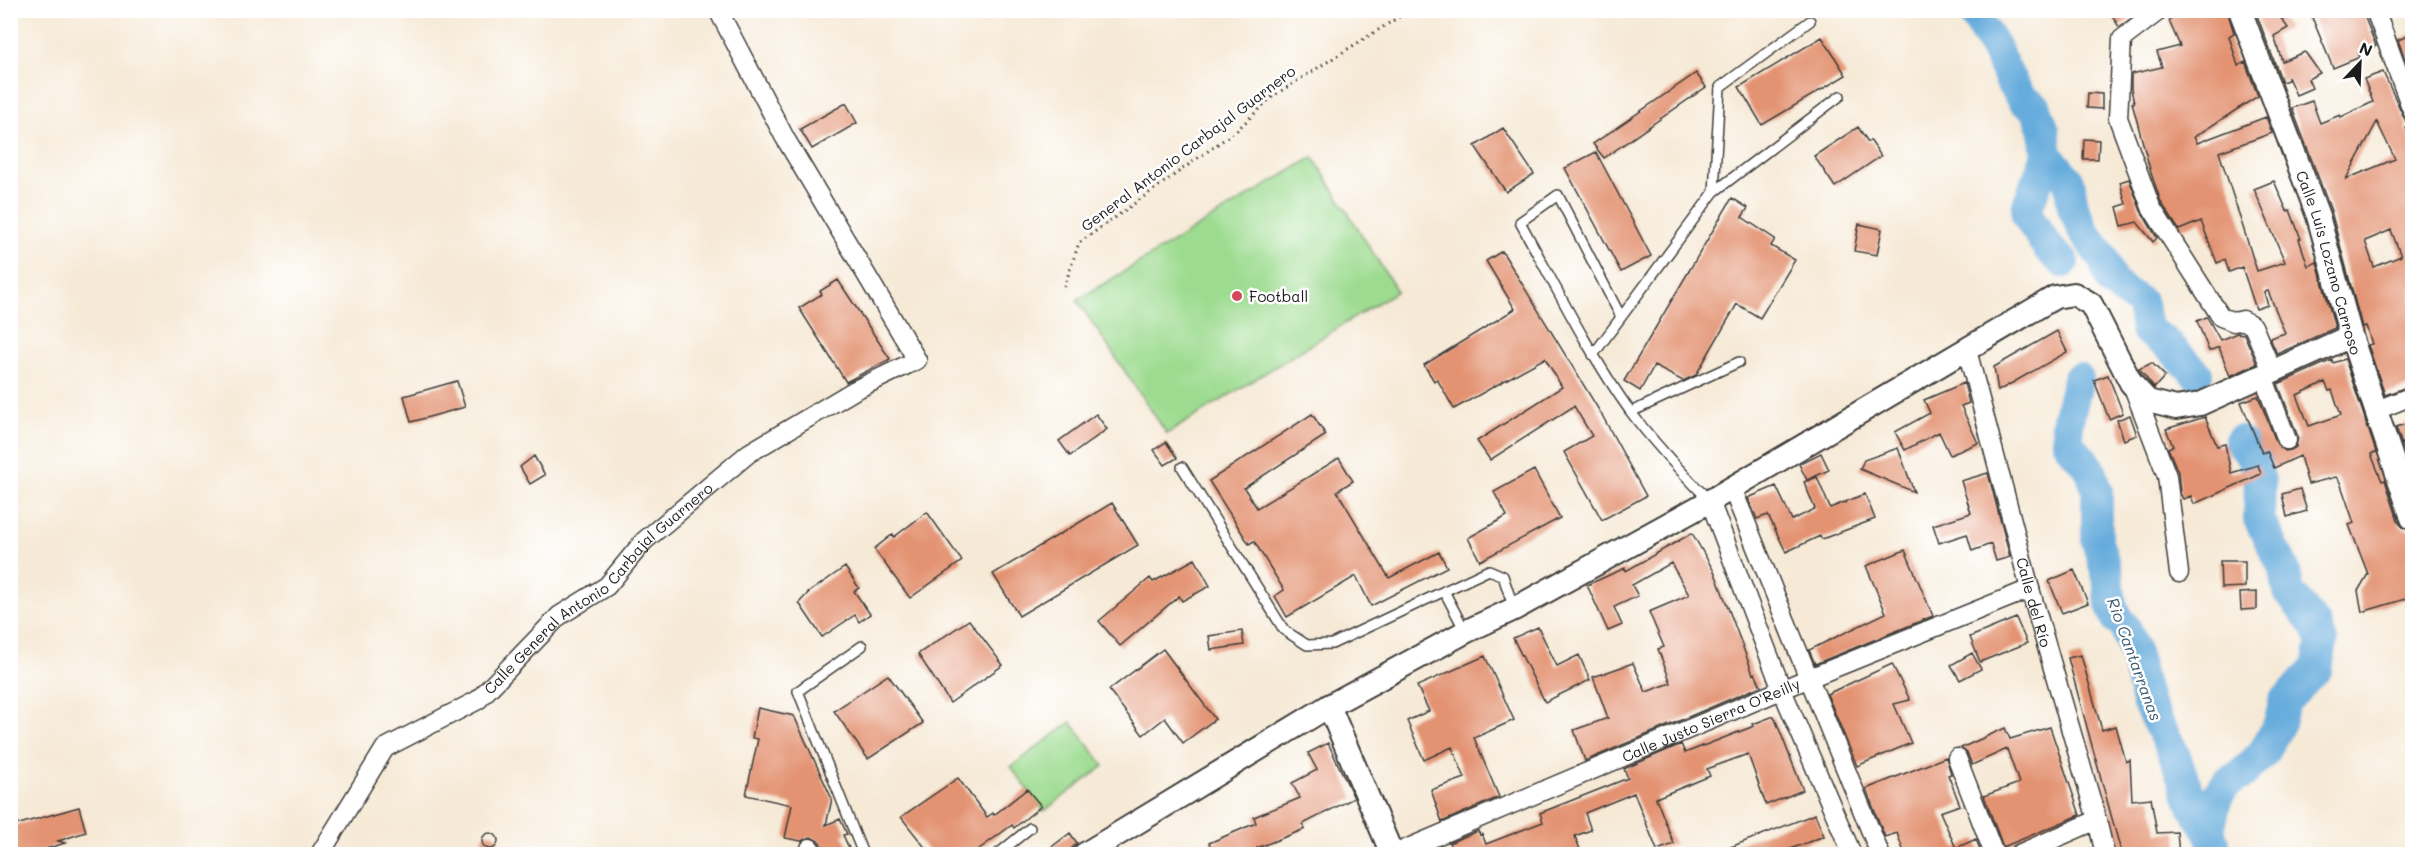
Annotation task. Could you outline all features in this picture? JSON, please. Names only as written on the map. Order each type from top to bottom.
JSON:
[{"type":"street","name":"Calle General Antonio Carbajal Guarnero","points":[[320,855],[385,748],[478,700],[559,616],[607,586],[644,541],[749,453],[855,390],[917,360],[785,138],[718,10]]},
{"type":"street","points":[[2160,10],[2122,39],[2118,118],[2151,207],[2221,317],[2234,322],[2242,320],[2253,326],[2287,440]]},
{"type":"street","name":"Calle Luis Lozano Carroso","points":[[2240,10],[2318,216],[2351,336],[2412,518]]},
{"type":"street","points":[[2375,10],[2412,110]]},
{"type":"street","points":[[1086,855],[1329,706],[1466,632],[1514,609],[1710,501],[2055,297],[2074,294],[2091,304],[2131,383],[2167,476],[2180,573]]},
{"type":"street","points":[[2131,383],[2148,401],[2176,408],[2200,404],[2351,336]]},
{"type":"street","name":"Calle del Río","points":[[1967,350],[2030,589],[2105,855]]},
{"type":"street","points":[[2377,410],[2412,396]]},
{"type":"street","points":[[1731,488],[1880,855]]},
{"type":"street","points":[[1710,501],[1782,690],[1852,855]]},
{"type":"street","name":"Calle Justo Sierra O'Reilly","points":[[1393,855],[1807,678],[2030,589]]},
{"type":"street","points":[[1329,706],[1393,855]]},
{"type":"street","points":[[1957,758],[1994,855]]},
{"type":"street","points":[[2019,855],[2097,820]]},
{"type":"lane","points":[[1714,192],[1720,87],[1810,21]]},
{"type":"lane","points":[[1593,354],[1714,192],[1840,96]]},
{"type":"lane","points":[[1621,317],[1558,195],[1520,222],[1593,354],[1631,412],[1681,473],[1710,501]]},
{"type":"lane","points":[[1631,412],[1739,362]]},
{"type":"lane","points":[[1182,467],[1284,630],[1307,645],[1332,644],[1489,570],[1503,576],[1514,609]]},
{"type":"lane","points":[[1444,591],[1466,632]]},
{"type":"lane","points":[[862,646],[798,691],[863,855]]},
{"type":"lane","points":[[998,855],[1030,828]]},
{"type":"path","name":"General Antonio Carbajal Guarnero","points":[[1064,287],[1079,243],[1236,131],[1273,96],[1410,10]]},
{"type":"green space","name":"Football","points":[[1313,157],[1397,291],[1167,434],[1077,300]]},
{"type":"green space","points":[[1071,722],[1104,766],[1044,811],[1011,767]]},
{"type":"building","points":[[2109,10],[2129,10],[2133,17],[2119,27]]},
{"type":"building","points":[[2181,10],[2227,10],[2234,33],[2229,36],[2238,66],[2245,62],[2258,96],[2194,137],[2197,143],[2266,117],[2272,133],[2219,152],[2257,271],[2285,262],[2254,189],[2274,181],[2287,211],[2290,210],[2308,266],[2317,262],[2335,328],[2277,354],[2270,338],[2285,333],[2268,291],[2264,292],[2268,305],[2256,309],[2242,267],[2229,272],[2225,260],[2217,263],[2201,221],[2179,230],[2161,202],[2151,173],[2132,103],[2134,103],[2131,74],[2162,67],[2157,52],[2180,46],[2169,21]]},
{"type":"building","points":[[2255,10],[2277,10],[2288,28],[2274,36],[2282,61],[2305,52],[2320,73],[2308,79],[2312,88],[2296,95],[2288,77],[2288,80],[2282,82]]},
{"type":"building","points":[[2309,10],[2362,10],[2376,46],[2358,53],[2360,57],[2333,68]]},
{"type":"building","points":[[2412,34],[2412,57],[2405,59],[2398,40]]},
{"type":"building","points":[[1822,37],[1846,75],[1762,125],[1739,87]]},
{"type":"building","points":[[2383,72],[2408,126],[2406,128],[2412,145],[2412,385],[2385,395],[2368,345],[2372,344],[2366,326],[2362,327],[2331,211],[2292,108],[2312,101],[2320,123],[2340,115],[2341,117],[2373,102],[2364,79]],"holes":[[[2377,122],[2395,159],[2346,179]],[[2391,230],[2401,256],[2374,267],[2365,241]]]},
{"type":"building","points":[[1696,73],[1706,87],[1604,158],[1593,144]]},
{"type":"building","points":[[2088,93],[2102,94],[2102,109],[2087,108]]},
{"type":"building","points":[[846,103],[857,123],[812,149],[800,129]]},
{"type":"building","points":[[1858,127],[1881,156],[1835,187],[1814,156]]},
{"type":"building","points":[[1503,128],[1534,174],[1506,192],[1475,146]]},
{"type":"building","points":[[2084,139],[2099,140],[2098,159],[2083,159]]},
{"type":"building","points":[[1596,152],[1651,256],[1621,272],[1565,168]]},
{"type":"building","points":[[2129,179],[2141,211],[2157,238],[2153,242],[2137,222],[2122,226],[2117,207],[2126,204],[2120,182]]},
{"type":"building","points":[[1732,198],[1748,208],[1742,217],[1775,239],[1771,246],[1795,260],[1760,318],[1737,304],[1696,375],[1683,381],[1654,366],[1640,391],[1624,381]]},
{"type":"building","points":[[1859,224],[1882,229],[1877,255],[1854,251]]},
{"type":"building","points":[[1502,251],[1602,415],[1646,496],[1602,520],[1564,452],[1592,436],[1574,406],[1490,460],[1477,441],[1562,387],[1545,358],[1454,409],[1437,379],[1434,381],[1424,365],[1515,309],[1486,261]]},
{"type":"building","points":[[838,280],[890,359],[846,382],[799,308],[822,294],[820,291]]},
{"type":"building","points":[[2207,317],[2220,340],[2237,333],[2244,334],[2257,364],[2230,376],[2219,347],[2209,351],[2197,321]]},
{"type":"building","points":[[2057,331],[2067,352],[1998,391],[1994,367]]},
{"type":"building","points":[[2345,359],[2376,452],[2371,454],[2382,481],[2385,480],[2399,523],[2412,531],[2412,597],[2362,612],[2358,591],[2368,574],[2349,525],[2354,523],[2340,482],[2336,477],[2308,484],[2300,456],[2274,468],[2267,451],[2262,453],[2241,402],[2258,396],[2277,444],[2285,451],[2291,450],[2296,447],[2298,437],[2278,384],[2332,360],[2333,363]],"holes":[[[2325,382],[2329,391],[2332,390],[2341,415],[2309,426],[2297,395]]]},
{"type":"building","points":[[2152,363],[2165,376],[2154,388],[2139,369]]},
{"type":"building","points":[[2108,375],[2123,413],[2109,419],[2094,380]]},
{"type":"building","points":[[457,381],[465,407],[411,422],[404,396]]},
{"type":"building","points":[[1964,383],[1969,403],[1961,406],[1978,443],[1950,455],[1939,432],[1905,450],[1895,432],[1930,413],[1924,400]]},
{"type":"building","points":[[1096,414],[1107,429],[1070,456],[1059,441]]},
{"type":"building","points":[[1312,414],[1326,435],[1244,488],[1257,508],[1339,458],[1353,481],[1337,491],[1389,578],[1439,552],[1447,567],[1371,606],[1356,576],[1287,617],[1275,596],[1284,590],[1254,541],[1249,544],[1209,481]]},
{"type":"building","points":[[2130,415],[2137,435],[2124,440],[2117,420]]},
{"type":"building","points":[[2205,417],[2217,446],[2225,444],[2231,473],[2258,465],[2261,474],[2194,504],[2191,496],[2183,499],[2180,493],[2178,472],[2168,448],[2173,446],[2166,429]]},
{"type":"building","points":[[2412,422],[2412,442],[2402,445],[2396,427]]},
{"type":"building","points":[[1166,442],[1177,458],[1165,465],[1154,450]]},
{"type":"building","points":[[1898,448],[1914,492],[1860,469],[1864,460]]},
{"type":"building","points":[[1821,453],[1829,470],[1807,480],[1799,464]]},
{"type":"building","points":[[534,456],[545,475],[530,484],[520,467]]},
{"type":"building","points":[[1534,470],[1560,518],[1480,561],[1468,538],[1507,516],[1494,492]]},
{"type":"building","points":[[1988,473],[2010,557],[1996,561],[1991,544],[1972,551],[1967,534],[1939,543],[1933,525],[1971,513],[1961,481]]},
{"type":"building","points":[[1817,477],[1830,508],[1865,494],[1875,519],[1822,539],[1820,536],[1786,552],[1768,515],[1757,519],[1748,498],[1776,486],[1792,520],[1815,509],[1804,482]]},
{"type":"building","points":[[2300,489],[2307,511],[2287,517],[2282,494]]},
{"type":"building","points":[[1112,503],[1138,545],[1019,616],[993,574]]},
{"type":"building","points":[[927,512],[962,561],[910,598],[874,549]]},
{"type":"building","points":[[1692,533],[1715,573],[1753,674],[1755,673],[1761,686],[1585,761],[1574,730],[1608,718],[1593,677],[1633,663],[1646,692],[1671,683],[1658,649],[1664,647],[1649,612],[1689,595],[1671,563],[1632,585],[1638,596],[1614,607],[1622,625],[1608,631],[1587,585],[1625,568],[1626,571]]},
{"type":"building","points":[[1905,550],[1933,616],[1815,664],[1809,650],[1886,613],[1866,566]]},
{"type":"building","points":[[1195,559],[1210,586],[1182,601],[1179,596],[1120,646],[1099,621],[1150,578],[1153,582]]},
{"type":"building","points":[[2220,561],[2245,561],[2245,587],[2221,588]]},
{"type":"building","points":[[845,567],[859,588],[854,591],[870,614],[859,622],[855,615],[822,637],[799,603],[808,593]]},
{"type":"building","points":[[2074,570],[2088,603],[2062,613],[2049,581]]},
{"type":"building","points":[[2257,592],[2257,609],[2241,610],[2240,593]]},
{"type":"building","points":[[2016,618],[2027,643],[1980,662],[1970,637]]},
{"type":"building","points":[[969,620],[1003,665],[950,703],[918,654]]},
{"type":"building","points":[[1538,627],[1557,666],[1579,655],[1590,680],[1545,702],[1513,638]]},
{"type":"building","points":[[1242,631],[1244,645],[1211,650],[1209,636]]},
{"type":"building","points":[[1163,649],[1215,719],[1183,743],[1165,718],[1143,735],[1109,690]]},
{"type":"building","points":[[1972,653],[1981,669],[1960,680],[1951,665]]},
{"type":"building","points":[[2081,655],[2102,730],[2116,726],[2126,762],[2130,760],[2132,800],[2151,798],[2157,833],[2177,832],[2179,855],[2163,855],[2163,850],[2141,855],[2122,855],[2068,658]]},
{"type":"building","points":[[1485,656],[1514,720],[1474,738],[1499,797],[1442,822],[1431,790],[1465,778],[1452,747],[1424,760],[1407,721],[1429,711],[1417,686]]},
{"type":"building","points":[[1892,664],[1910,700],[1894,704],[1911,743],[1857,766],[1827,694]]},
{"type":"building","points":[[888,675],[923,723],[868,759],[834,711]]},
{"type":"building","points":[[758,708],[794,716],[832,799],[826,825],[840,819],[847,834],[843,835],[852,855],[825,855],[820,842],[811,837],[801,841],[785,838],[792,805],[746,795],[758,739],[752,738]]},
{"type":"building","points":[[1774,716],[1803,790],[1766,805],[1748,754],[1707,769],[1710,776],[1656,798],[1674,844],[1657,850],[1634,793],[1585,813],[1591,830],[1575,836],[1582,855],[1454,855],[1449,843],[1478,831],[1480,835],[1482,834],[1486,844],[1543,822],[1540,813],[1628,778],[1624,769],[1681,744],[1685,753]]},
{"type":"building","points":[[2050,727],[2080,815],[2003,847],[1984,796],[2019,783],[2007,749],[1972,765],[1967,753],[1961,748],[2005,728],[2010,739]]},
{"type":"building","points":[[1328,743],[1354,798],[1303,824],[1305,829],[1257,848],[1260,855],[1214,855],[1209,843],[1256,823],[1254,817],[1300,798],[1292,783],[1317,770],[1308,753]]},
{"type":"building","points":[[1946,757],[1951,774],[1948,775],[1960,805],[1940,812],[1956,848],[1976,839],[1982,855],[1905,855],[1897,833],[1885,837],[1866,789]]},
{"type":"building","points":[[958,778],[987,817],[993,813],[994,815],[1027,789],[1041,806],[1014,828],[1012,825],[971,855],[931,855],[901,817]]},
{"type":"building","points":[[79,807],[86,832],[58,841],[65,843],[27,855],[10,855],[10,835],[14,834],[12,826]]},
{"type":"building","points":[[1815,814],[1824,836],[1775,855],[1710,855]]},
{"type":"building","points":[[490,833],[496,835],[498,841],[496,847],[490,849],[484,847],[482,841],[484,835]]},
{"type":"building","points":[[1070,833],[1077,843],[1065,855],[1041,855]]},
{"type":"waterway","name":"Rio Cantarranas","points":[[1972,10],[1995,48],[2012,84],[2022,99],[2036,108],[2044,131],[2047,155],[2028,205],[2027,215],[2049,249],[2063,262]]},
{"type":"waterway","name":"Rio Cantarranas","points":[[2047,155],[2069,181],[2073,207],[2084,232],[2103,258],[2112,283],[2142,304],[2146,330],[2166,343],[2197,374]]},
{"type":"waterway","name":"Rio Cantarranas","points":[[2078,379],[2067,424],[2068,443],[2091,470],[2097,490],[2097,541],[2108,577],[2111,604],[2117,619],[2125,627],[2135,653],[2147,702],[2174,754],[2194,808],[2209,830],[2215,849],[2213,854]]},
{"type":"waterway","name":"Rio Cantarranas","points":[[2209,830],[2217,796],[2227,783],[2242,774],[2263,753],[2279,724],[2284,702],[2317,668],[2322,642],[2316,626],[2289,592],[2284,568],[2259,519],[2260,481],[2254,460],[2240,441]]},
{"type":"place","name":"Football","points":[[1237,296]]}]
